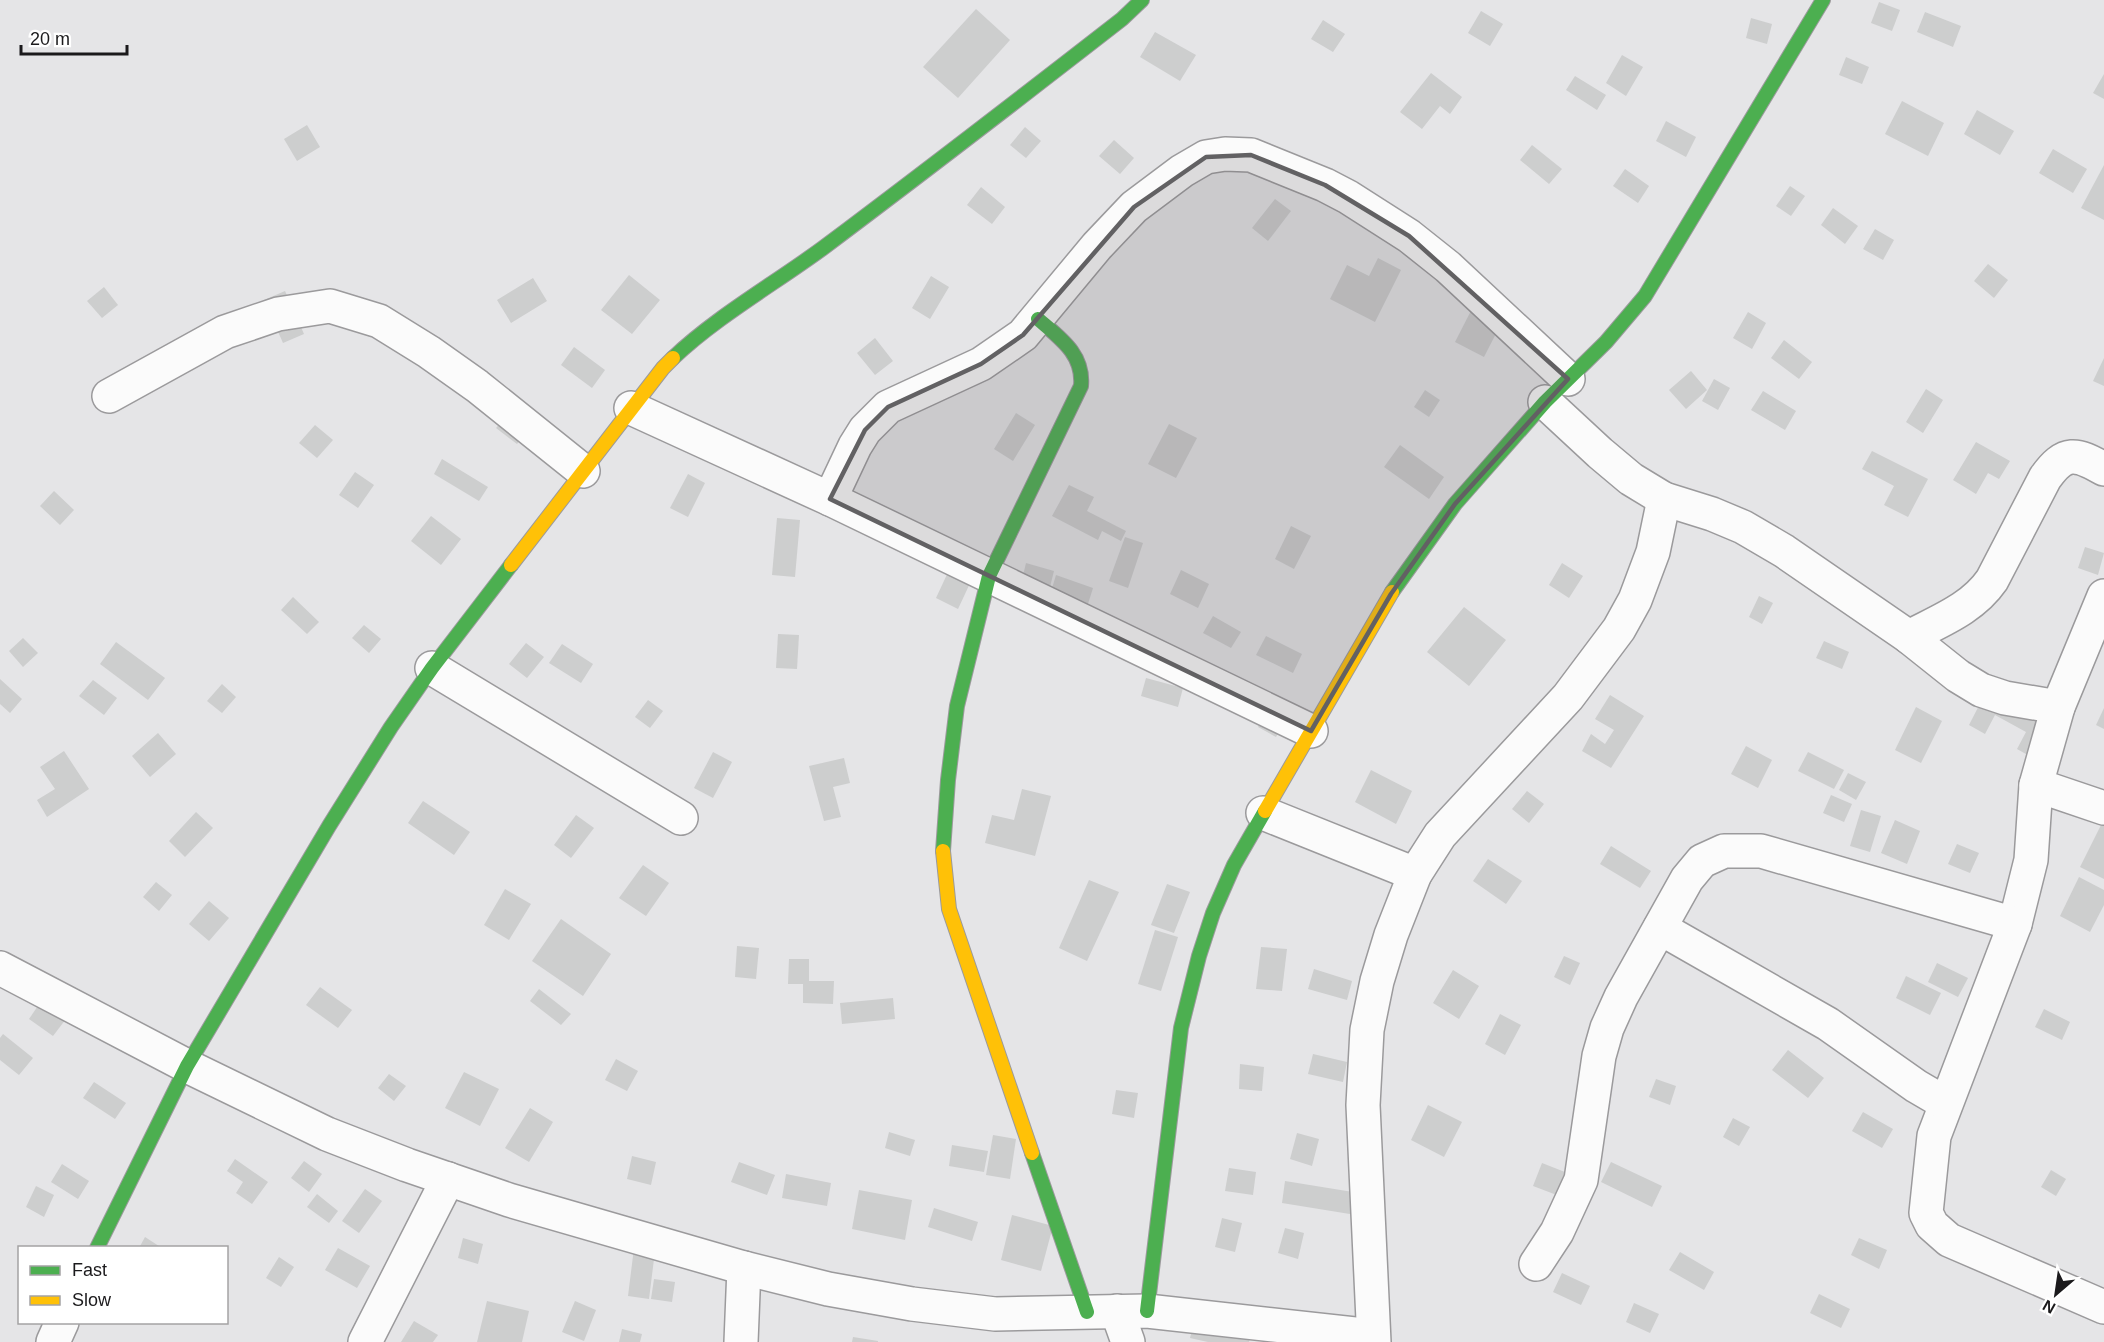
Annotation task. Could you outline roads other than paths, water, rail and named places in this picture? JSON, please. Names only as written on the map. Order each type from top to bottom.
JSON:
[{"type":"street","points":[[98,1246],[187,1066],[329,826],[391,727],[432,668],[663,368],[691,341],[794,269],[966,141],[1122,19],[1142,0]]},
{"type":"street","points":[[1117,1311],[1199,956],[1213,913],[1234,865],[1390,594],[1455,504],[1557,390],[1606,342],[1645,296],[1823,0]]},
{"type":"street","points":[[830,499],[865,430],[888,407],[981,364],[1023,335],[1097,246],[1134,207],[1182,171],[1206,157],[1225,154],[1251,155],[1325,185],[1348,197],[1409,236],[1448,267],[1557,390],[1600,453],[1631,479],[1664,499],[1712,514],[1743,527],[1784,551],[1909,637],[1958,676],[1981,690],[2025,702],[2058,707]]},
{"type":"street","points":[[109,396],[225,332],[278,314],[330,306],[379,321],[429,352],[477,386],[583,471]]},
{"type":"street","points":[[1038,319],[1070,349],[1082,367],[1083,376],[1081,386],[989,576],[957,706],[948,780],[943,851],[950,909],[982,1010],[1117,1311],[1128,1342]]},
{"type":"street","points":[[631,408],[830,499],[1311,731]]},
{"type":"street","points":[[1909,637],[1953,614],[1982,594],[1992,580],[2041,484],[2054,465],[2066,458],[2077,456],[2104,469]]},
{"type":"street","points":[[0,968],[187,1066],[327,1134],[509,1200],[744,1268],[828,1289],[912,1304],[995,1314],[1117,1311],[1374,1339],[1363,1105],[1367,1030],[1377,981],[1391,935],[1414,874],[1440,835],[1568,697],[1619,629],[1635,600],[1653,552],[1664,499]]},
{"type":"street","points":[[2104,596],[2058,707],[2036,785],[2031,860],[2015,924],[1945,1102],[1934,1136],[1926,1213],[1932,1226],[1949,1240],[2104,1307]]},
{"type":"street","points":[[432,668],[681,818]]},
{"type":"street","points":[[2036,785],[2104,808]]},
{"type":"street","points":[[1263,813],[1414,874]]},
{"type":"street","points":[[1536,1264],[1557,1232],[1581,1180],[1599,1056],[1607,1028],[1621,997],[1687,879],[1702,861],[1724,851],[1761,851],[2015,924]]},
{"type":"street","points":[[1660,928],[1828,1024],[1916,1086],[1945,1102]]},
{"type":"street","points":[[365,1342],[448,1179]]},
{"type":"street","points":[[741,1342],[744,1268]]},
{"type":"street","points":[[53,1342],[62,1324]]}]
